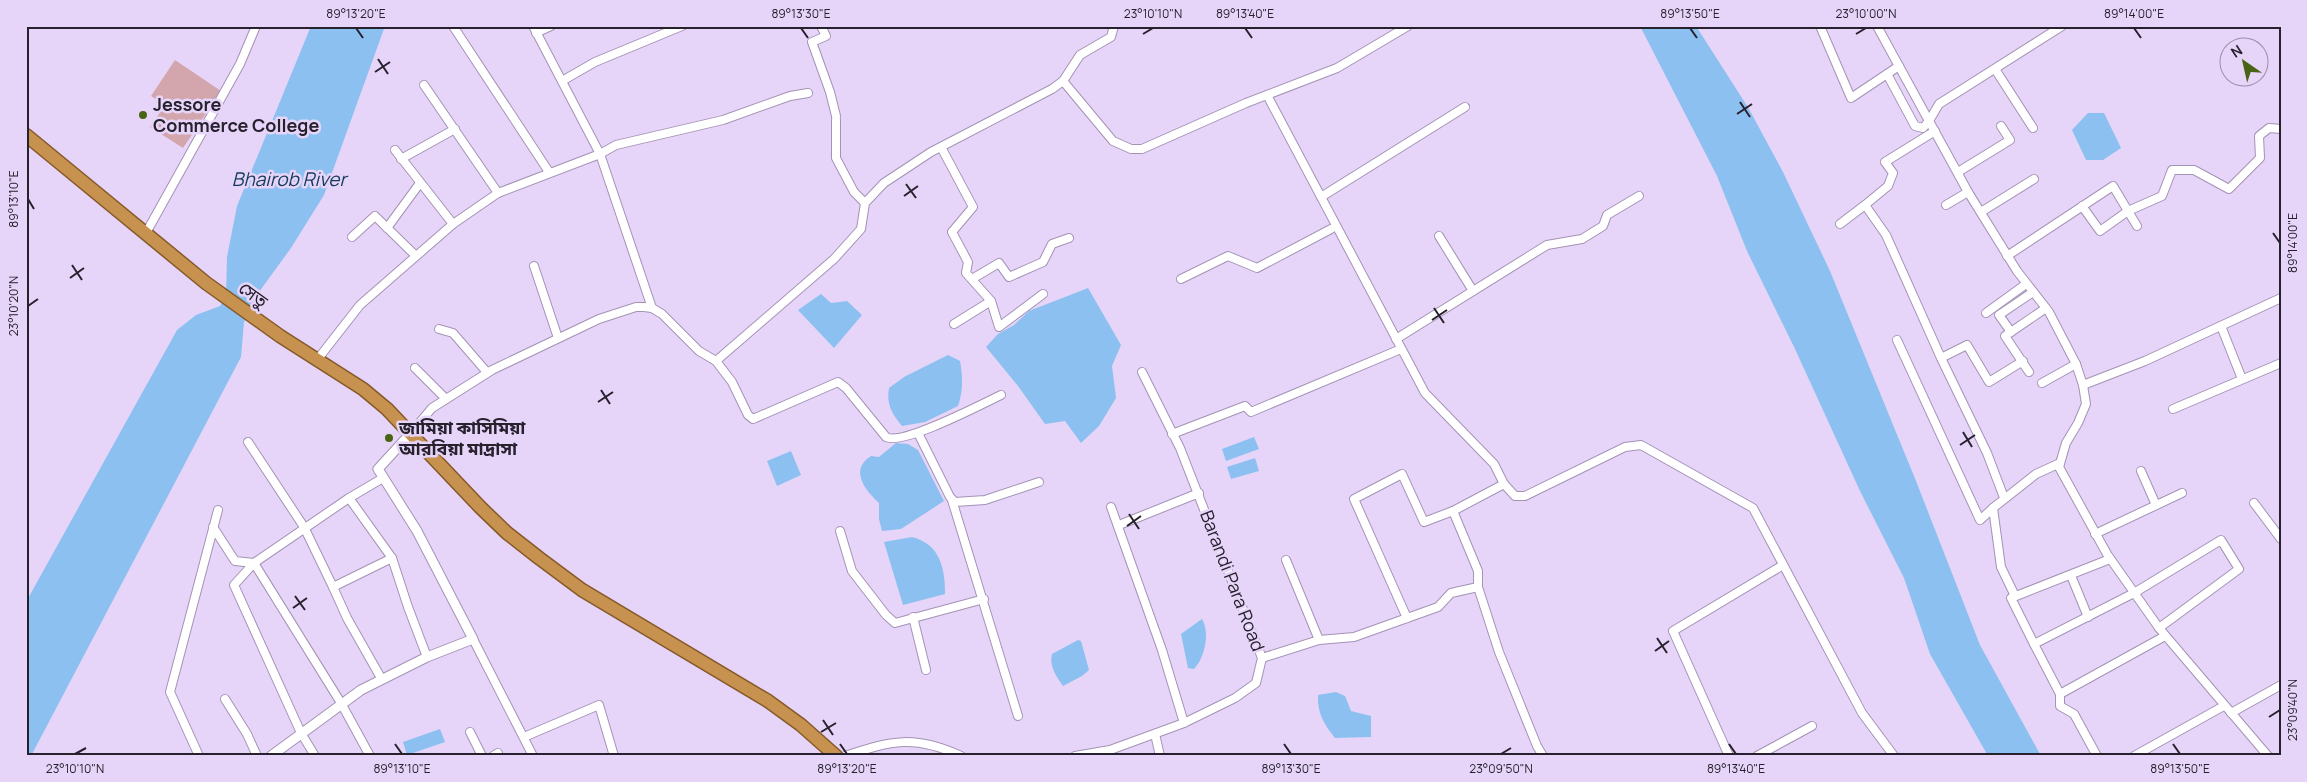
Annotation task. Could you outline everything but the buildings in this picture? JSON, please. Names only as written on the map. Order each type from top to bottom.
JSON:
[{"type":"highway","name":"সেতু","points":[[26,135],[206,283],[280,336],[363,389],[388,409],[480,507],[507,533],[546,563],[582,590],[768,701],[836,756]]},
{"type":"street","points":[[146,233],[236,72],[256,26]]},
{"type":"street","points":[[453,26],[549,172]]},
{"type":"street","points":[[551,26],[535,30],[600,154],[652,308]]},
{"type":"street","points":[[562,81],[595,62],[682,26]]},
{"type":"street","points":[[821,26],[826,36],[812,42],[830,92],[836,118],[836,158],[854,192],[865,203]]},
{"type":"street","points":[[716,361],[834,259],[861,229],[865,203],[884,183],[941,147],[1027,103],[1063,81],[1076,58],[1111,37],[1114,26]]},
{"type":"street","points":[[1063,81],[1109,138],[1137,150],[1337,68],[1408,26]]},
{"type":"street","points":[[1820,26],[1851,98],[1899,66]]},
{"type":"street","points":[[1877,26],[1968,192],[2007,256],[2026,284],[2046,308],[2076,364],[2083,385],[2086,404],[2078,423],[2066,443],[2058,467],[2064,481],[2110,559],[2159,628],[2268,756]]},
{"type":"street","points":[[1883,37],[1885,26]]},
{"type":"street","points":[[1887,74],[1915,126],[1923,128],[1939,104],[2062,26]]},
{"type":"street","points":[[1995,69],[2033,128]]},
{"type":"street","points":[[424,85],[498,192]]},
{"type":"street","points":[[317,360],[360,305],[453,224],[498,192],[600,154],[616,145],[723,120],[790,96],[808,93]]},
{"type":"street","points":[[1267,96],[1401,349],[1426,392],[1494,464],[1504,484],[1515,496],[1525,496],[1625,447],[1641,444],[1753,508],[1862,713],[1894,756]]},
{"type":"street","points":[[1321,197],[1464,107]]},
{"type":"street","points":[[1958,172],[2010,140],[2001,126]]},
{"type":"street","points":[[2082,206],[2100,231],[2128,211],[2162,196],[2172,170],[2194,170],[2229,189],[2260,158],[2259,136],[2269,128],[2281,129]]},
{"type":"street","points":[[402,159],[455,129]]},
{"type":"street","points":[[1840,224],[1888,186],[1893,173],[1884,162],[1935,131]]},
{"type":"street","points":[[941,147],[973,207],[952,232],[968,262],[966,273],[991,301],[999,326],[1044,294]]},
{"type":"street","points":[[395,150],[453,224]]},
{"type":"street","points":[[1981,212],[2034,179]]},
{"type":"street","points":[[387,228],[420,183]]},
{"type":"street","points":[[2007,256],[2113,186],[2137,226]]},
{"type":"street","points":[[1946,205],[1968,192]]},
{"type":"street","points":[[1396,339],[1547,245],[1576,241],[1592,234],[1603,226],[1607,215],[1638,196]]},
{"type":"street","points":[[1865,205],[1886,235],[1940,358],[1987,453],[2003,495]]},
{"type":"street","points":[[352,237],[375,216],[416,256]]},
{"type":"street","points":[[1181,279],[1228,256],[1257,268],[1331,230]]},
{"type":"street","points":[[1439,236],[1473,291]]},
{"type":"street","points":[[972,279],[999,263],[1009,277],[1043,262],[1052,244],[1069,238]]},
{"type":"street","points":[[534,266],[558,338]]},
{"type":"street","points":[[1986,312],[2026,284]]},
{"type":"street","points":[[2011,332],[2000,315],[2033,292]]},
{"type":"street","points":[[2083,385],[2146,361],[2281,298]]},
{"type":"street","points":[[954,324],[991,301]]},
{"type":"street","points":[[534,756],[417,531],[378,468],[432,408],[492,370],[599,319],[636,307],[652,308],[662,314],[699,351],[716,361],[732,382],[748,415],[753,419],[838,382],[846,388],[888,439],[918,433],[1001,396]]},
{"type":"street","points":[[2029,372],[2005,336],[2046,308]]},
{"type":"street","points":[[2221,326],[2242,379]]},
{"type":"street","points":[[439,329],[453,333],[485,370]]},
{"type":"street","points":[[1897,340],[1980,520],[2036,474],[2060,463]]},
{"type":"street","points":[[1940,358],[1968,344],[1989,382],[2023,361]]},
{"type":"street","points":[[1172,434],[1245,406],[1251,412],[1401,349]]},
{"type":"street","points":[[2173,409],[2281,363]]},
{"type":"street","points":[[2042,383],[2076,364]]},
{"type":"street","points":[[415,368],[446,399]]},
{"type":"street","name":"Barandi Para Road","points":[[1075,756],[1111,753],[1184,723],[1235,698],[1256,682],[1262,658],[1199,493],[1180,448],[1142,372]]},
{"type":"street","points":[[918,433],[952,500],[984,599],[1018,716]]},
{"type":"street","points":[[248,442],[304,527],[347,618],[381,678]]},
{"type":"street","points":[[2141,471],[2156,505]]},
{"type":"street","points":[[1407,618],[1354,499],[1402,474],[1424,522],[1453,511],[1504,484]]},
{"type":"street","points":[[315,756],[301,733],[234,585],[254,563],[304,527],[383,478]]},
{"type":"street","points":[[952,500],[958,502],[985,500],[1039,482]]},
{"type":"street","points":[[1119,525],[1199,493]]},
{"type":"street","points":[[2095,534],[2182,493]]},
{"type":"street","points":[[349,498],[392,558],[427,657]]},
{"type":"street","points":[[2254,503],[2281,539]]},
{"type":"street","points":[[1111,507],[1119,525],[1173,683],[1184,723]]},
{"type":"street","points":[[1993,508],[2001,567],[2015,596]]},
{"type":"street","points":[[199,756],[170,692],[218,510]]},
{"type":"street","points":[[1453,511],[1478,572],[1478,587],[1499,652],[1542,756]]},
{"type":"street","points":[[213,527],[235,560],[254,563],[341,703],[370,756]]},
{"type":"street","points":[[840,531],[852,572],[886,615],[895,623],[984,599]]},
{"type":"street","points":[[2034,644],[2134,593],[2221,540],[2239,569],[2159,628]]},
{"type":"street","points":[[333,586],[392,558]]},
{"type":"street","points":[[2097,756],[2074,714],[2060,706],[2060,694],[2011,598],[2110,559]]},
{"type":"street","points":[[1286,560],[1318,640]]},
{"type":"street","points":[[1729,756],[1673,631],[1783,565]]},
{"type":"street","points":[[2072,578],[2088,617]]},
{"type":"street","points":[[1262,658],[1318,640],[1354,637],[1438,607],[1451,593],[1478,587]]},
{"type":"street","points":[[913,617],[926,670]]},
{"type":"street","points":[[2060,694],[2165,636]]},
{"type":"street","points":[[271,756],[341,703],[381,678],[473,639]]},
{"type":"street","points":[[2231,712],[2281,685]]},
{"type":"street","points":[[225,698],[247,734],[257,756]]},
{"type":"street","points":[[524,738],[599,705],[614,756]]},
{"type":"street","points":[[2134,756],[2222,707]]},
{"type":"street","points":[[1758,756],[1812,726]]},
{"type":"street","points":[[470,732],[482,756]]},
{"type":"street","points":[[1155,734],[1160,756]]},
{"type":"street","points":[[846,756],[900,740],[920,742],[961,756]]},
{"type":"shaded area","points":[[175,60],[221,91],[183,148],[150,127],[165,105],[151,96]]},
{"type":"water","name":"Bhairob River","points":[[311,26],[385,26],[324,195],[291,248],[256,296],[244,322],[241,357],[31,756],[26,756],[26,602],[177,330],[196,315],[220,306],[226,296],[227,257],[237,206]]},
{"type":"water","points":[[1640,26],[1696,26],[1749,109],[1783,172],[1830,271],[1916,481],[1980,645],[2041,756],[1988,756],[1930,654],[1904,578],[1860,491],[1795,349],[1747,251],[1717,176]]},
{"type":"water","points":[[2088,113],[2104,113],[2121,148],[2103,160],[2086,160],[2072,130]]},
{"type":"water","points":[[1088,288],[1121,345],[1112,366],[1116,398],[1099,426],[1081,443],[1065,421],[1045,424],[1018,386],[986,347],[998,334],[1014,325],[1029,311]]},
{"type":"water","points":[[821,294],[831,303],[847,301],[862,315],[834,348],[798,310]]},
{"type":"water","points":[[948,355],[960,361],[962,384],[958,406],[925,422],[902,426],[891,408],[888,399],[889,388],[904,377]]},
{"type":"water","points":[[1254,437],[1259,449],[1226,461],[1222,449]]},
{"type":"water","points":[[896,443],[908,444],[918,450],[944,501],[901,529],[882,531],[879,519],[879,503],[869,492],[862,480],[860,474],[861,467],[871,456],[879,457]]},
{"type":"water","points":[[791,451],[801,475],[777,486],[767,461]]},
{"type":"water","points":[[1255,458],[1259,471],[1231,479],[1227,467]]},
{"type":"water","points":[[912,537],[921,540],[935,551],[942,566],[945,594],[903,605],[884,542]]},
{"type":"water","points":[[1202,619],[1206,631],[1203,652],[1194,669],[1188,668],[1181,634]]},
{"type":"water","points":[[1078,640],[1081,641],[1089,670],[1063,686],[1052,667],[1052,654]]},
{"type":"water","points":[[1336,692],[1345,696],[1351,711],[1371,716],[1371,737],[1335,738],[1322,718],[1318,695]]},
{"type":"water","points":[[440,729],[445,742],[407,755],[403,742]]},
{"type":"place","name":"Jessore Commerce College","points":[[143,115]]},
{"type":"place","name":"জামিয়া কাসিমিয়া আরবিয়া মাদ্রাসা","points":[[389,438]]}]
